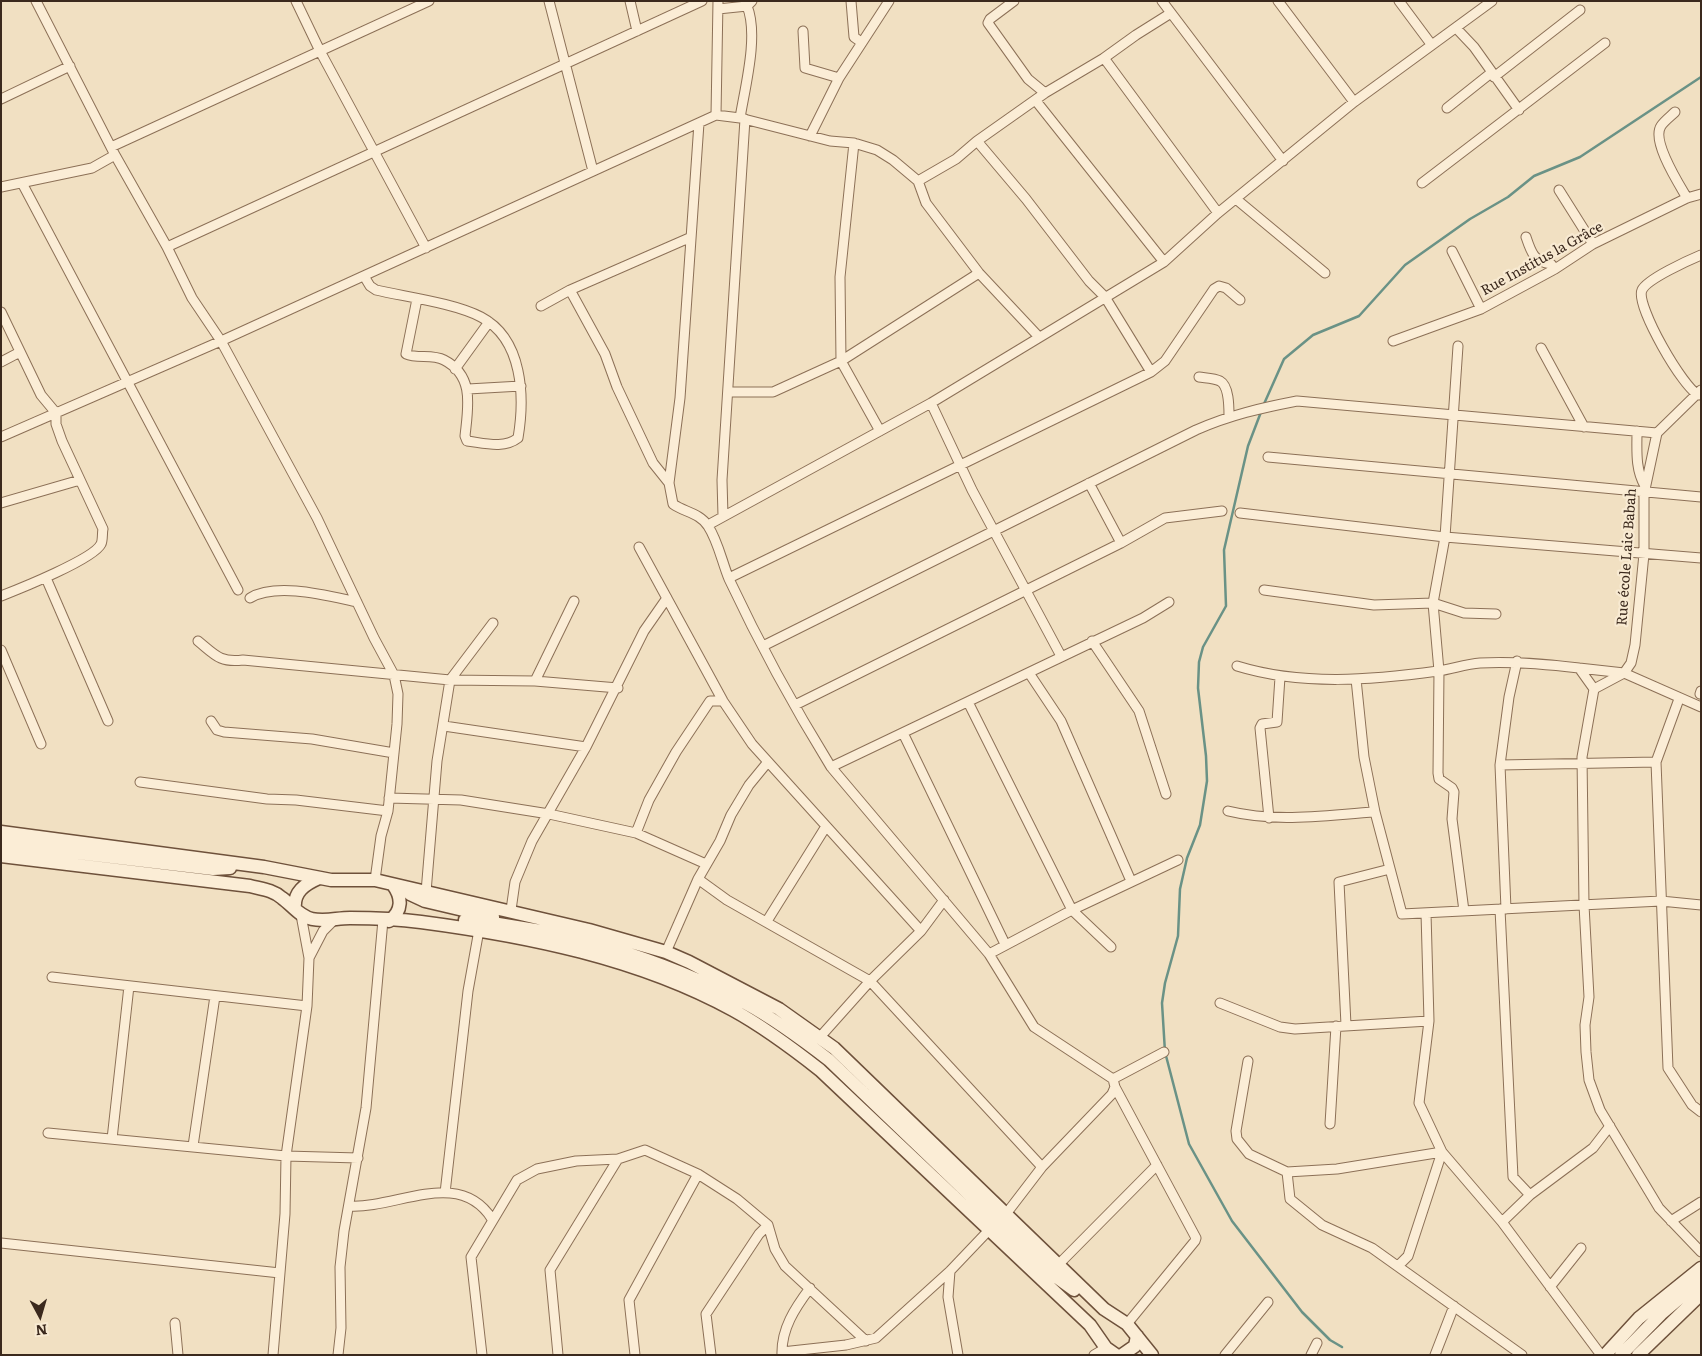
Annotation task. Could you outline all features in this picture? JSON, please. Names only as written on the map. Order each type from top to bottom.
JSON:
[{"type":"main road","points":[[1,832],[281,870],[319,878],[352,881],[375,880],[511,910],[666,952],[737,986],[779,1009],[820,1037],[1006,1214],[1055,1269],[1062,1289],[1087,1316],[1090,1325]]},
{"type":"main road","points":[[1,844],[213,869],[231,868],[272,872],[281,870]]},
{"type":"main road","points":[[1,856],[269,890],[281,896],[298,912],[323,920],[391,921],[479,930],[628,965],[680,985],[732,1010],[779,1038],[820,1070],[1090,1325],[1111,1351]]},
{"type":"main road","points":[[213,869],[231,876],[256,880],[264,884],[269,890]]},
{"type":"main road","points":[[298,912],[296,897],[299,891],[319,878]]},
{"type":"main road","points":[[391,921],[398,911],[400,903],[398,886]]},
{"type":"main road","points":[[398,886],[416,898],[489,914],[504,923]]},
{"type":"main road","points":[[391,921],[424,916],[504,923],[593,944],[665,966],[748,1004],[791,1031],[848,1077],[1055,1269],[1123,1322],[1152,1355]]},
{"type":"main road","points":[[1605,1355],[1639,1318],[1701,1268]]},
{"type":"main road","points":[[1621,1355],[1661,1314],[1701,1280]]},
{"type":"main road","points":[[1638,1355],[1701,1294]]},
{"type":"main road","points":[[1098,1336],[1100,1328],[1105,1322],[1123,1322]]},
{"type":"main road","points":[[1122,1355],[1135,1346],[1136,1336]]},
{"type":"street","points":[[36,1],[113,151],[167,247],[192,298],[221,341],[313,510],[394,675],[398,694],[394,753],[388,811],[381,836],[375,880]]},
{"type":"street","points":[[296,1],[320,51],[426,248]]},
{"type":"street","points":[[1,187],[92,168],[113,151],[419,3],[429,1]]},
{"type":"street","points":[[549,1],[593,171]]},
{"type":"street","points":[[630,1],[638,31]]},
{"type":"street","points":[[167,247],[566,66],[702,1]]},
{"type":"street","points":[[851,1],[854,37],[861,42]]},
{"type":"street","points":[[810,136],[839,78],[889,1]]},
{"type":"street","points":[[1014,1],[990,19],[988,23],[1028,79],[1045,93]]},
{"type":"street","points":[[1162,1],[1283,161]]},
{"type":"street","points":[[1278,1],[1354,102]]},
{"type":"street","points":[[1398,1],[1431,44]]},
{"type":"street","points":[[708,525],[931,403],[1164,262],[1218,213],[1354,102],[1492,1]]},
{"type":"street","points":[[716,115],[718,5],[750,4],[752,22],[742,119],[729,392],[722,480],[723,516]]},
{"type":"street","points":[[1448,108],[1580,10]]},
{"type":"street","points":[[918,181],[956,160],[977,141],[1045,93],[1104,58],[1171,13]]},
{"type":"street","points":[[1456,28],[1474,47],[1519,110]]},
{"type":"street","points":[[803,31],[805,68],[839,78]]},
{"type":"street","points":[[1422,183],[1605,43]]},
{"type":"street","points":[[1104,58],[1218,213]]},
{"type":"street","points":[[1,99],[70,66]]},
{"type":"street","points":[[1036,101],[1164,262]]},
{"type":"street","points":[[1675,112],[1660,127],[1658,136],[1670,168],[1687,198]]},
{"type":"street","points":[[1,438],[221,341],[716,115],[742,119],[877,150],[918,181],[926,203],[979,273],[1039,337]]},
{"type":"street","points":[[699,123],[689,238],[680,398],[669,483],[673,504],[691,511],[708,525],[729,578],[763,646],[831,767],[989,954],[1034,1027],[1114,1083],[1196,1238],[1123,1322]]},
{"type":"street","points":[[977,141],[1026,199],[1088,281],[1105,297],[1151,372]]},
{"type":"street","points":[[854,144],[840,277],[841,360],[880,431]]},
{"type":"street","points":[[22,183],[238,590]]},
{"type":"street","points":[[1559,190],[1592,244]]},
{"type":"street","name":"Rue Institus la Grâce","points":[[1393,341],[1481,309],[1555,268],[1592,244],[1687,198],[1701,194]]},
{"type":"street","points":[[1236,199],[1325,273]]},
{"type":"street","points":[[1526,237],[1534,257],[1542,262],[1551,264],[1555,268]]},
{"type":"street","points":[[541,306],[570,290],[689,238]]},
{"type":"street","points":[[1452,252],[1481,309]]},
{"type":"street","points":[[763,646],[1229,416],[1260,407],[1297,401],[1657,433],[1699,393],[1659,340],[1644,312],[1641,295],[1642,288],[1671,269],[1701,255]]},
{"type":"street","points":[[729,392],[773,392],[841,360],[979,273]]},
{"type":"street","points":[[364,276],[370,286],[376,290],[417,299],[458,309],[479,316],[489,322],[505,340],[515,359],[521,386],[522,414],[518,438],[502,445],[467,441],[465,439],[468,389],[455,369],[443,360],[406,354],[417,299]]},
{"type":"street","points":[[729,578],[1151,372],[1165,361],[1214,289],[1219,286],[1226,288],[1240,300]]},
{"type":"street","points":[[570,290],[605,354],[617,387],[653,463],[669,483]]},
{"type":"street","points":[[1,312],[41,395],[56,413],[57,428],[103,528],[101,544],[94,552],[46,578],[1,596]]},
{"type":"street","points":[[455,369],[489,322]]},
{"type":"street","points":[[1458,346],[1445,537],[1433,602],[1439,671],[1439,779],[1452,788],[1454,792],[1452,819],[1464,911]]},
{"type":"street","points":[[1541,348],[1584,427]]},
{"type":"street","points":[[1,362],[20,352]]},
{"type":"street","points":[[1199,377],[1219,380],[1224,385],[1229,403],[1229,416]]},
{"type":"street","points":[[468,389],[521,386]]},
{"type":"street","points":[[931,403],[994,531],[1061,656]]},
{"type":"street","points":[[1637,431],[1637,459],[1644,490]]},
{"type":"street","name":"Rue école Laic Babah","points":[[1624,673],[1630,663],[1635,645],[1644,554],[1644,490],[1657,433]]},
{"type":"street","points":[[1268,457],[1449,475],[1644,490],[1701,497]]},
{"type":"street","points":[[1,503],[80,480]]},
{"type":"street","points":[[1089,484],[1121,543]]},
{"type":"street","points":[[795,706],[1121,543],[1165,518],[1222,511]]},
{"type":"street","points":[[1240,513],[1445,537],[1701,558]]},
{"type":"street","points":[[639,547],[723,701],[767,763],[826,828],[857,858],[921,931]]},
{"type":"street","points":[[46,578],[108,721]]},
{"type":"street","points":[[250,598],[259,592],[281,590],[357,602]]},
{"type":"street","points":[[1264,590],[1374,605],[1433,602],[1464,613],[1496,614]]},
{"type":"street","points":[[511,910],[515,882],[523,860],[618,688],[644,631],[667,598]]},
{"type":"street","points":[[535,681],[574,601]]},
{"type":"street","points":[[831,767],[1142,618],[1169,602]]},
{"type":"street","points":[[426,892],[437,761],[450,680],[493,623]]},
{"type":"street","points":[[198,641],[225,661],[243,660],[450,680],[535,681],[618,688]]},
{"type":"street","points":[[1092,641],[1139,711],[1166,794]]},
{"type":"street","points":[[1,650],[41,744]]},
{"type":"street","points":[[1517,661],[1509,697],[1500,765],[1503,909],[1512,1177],[1530,1195]]},
{"type":"street","points":[[1237,666],[1280,677],[1356,679],[1439,671],[1477,663],[1517,661],[1624,673],[1701,708]]},
{"type":"street","points":[[1579,668],[1594,690],[1586,728],[1582,763],[1584,905],[1589,997],[1585,1025],[1589,1080],[1610,1126],[1659,1208],[1701,1252]]},
{"type":"street","points":[[1029,673],[1061,721],[1131,881]]},
{"type":"street","points":[[1594,690],[1624,673]]},
{"type":"street","points":[[1269,818],[1260,728],[1262,724],[1277,722],[1280,677]]},
{"type":"street","points":[[1356,679],[1364,756],[1402,914],[1661,901],[1701,905]]},
{"type":"street","points":[[1679,699],[1656,762],[1668,1068],[1692,1105],[1701,1112]]},
{"type":"street","points":[[636,833],[649,800],[695,720],[710,702],[723,701]]},
{"type":"street","points":[[968,702],[1072,910],[1110,947]]},
{"type":"street","points":[[210,721],[217,730],[224,732],[312,739],[394,753]]},
{"type":"street","points":[[444,726],[586,747]]},
{"type":"street","points":[[903,733],[1006,944]]},
{"type":"street","points":[[1500,765],[1656,762]]},
{"type":"street","points":[[666,952],[698,879],[731,816],[749,785],[767,763]]},
{"type":"street","points":[[140,782],[267,799],[296,800],[388,811]]},
{"type":"street","points":[[389,798],[461,800],[549,814],[636,833],[706,864]]},
{"type":"street","points":[[1228,811],[1269,818],[1376,812]]},
{"type":"street","points":[[767,921],[826,828]]},
{"type":"street","points":[[989,954],[1072,910],[1178,860]]},
{"type":"street","points":[[1330,1124],[1341,1026],[1339,882],[1390,869]]},
{"type":"street","points":[[698,879],[727,900],[870,981],[1042,1167]]},
{"type":"street","points":[[820,1037],[870,981],[921,931],[944,900]]},
{"type":"street","points":[[273,1355],[280,1273],[286,1156],[308,1006],[309,958],[298,912]]},
{"type":"street","points":[[1426,913],[1429,1021],[1419,1103],[1442,1152],[1502,1222],[1601,1355]]},
{"type":"street","points":[[309,958],[323,931],[335,919]]},
{"type":"street","points":[[338,1355],[341,1328],[340,1267],[366,1108],[391,921]]},
{"type":"street","points":[[445,1193],[468,990],[479,930]]},
{"type":"street","points":[[52,977],[308,1006]]},
{"type":"street","points":[[112,1138],[129,986]]},
{"type":"street","points":[[193,1146],[215,996]]},
{"type":"street","points":[[1220,1003],[1280,1027],[1295,1029],[1429,1021]]},
{"type":"street","points":[[1006,1214],[1042,1167],[1112,1094],[1114,1083],[1164,1052]]},
{"type":"street","points":[[1248,1061],[1236,1139],[1249,1154],[1288,1172],[1337,1169],[1442,1152]]},
{"type":"street","points":[[1502,1222],[1530,1195],[1593,1148],[1610,1126]]},
{"type":"street","points":[[48,1133],[286,1156],[358,1158]]},
{"type":"street","points":[[482,1355],[471,1257],[517,1180],[526,1173],[536,1169],[576,1162],[618,1159],[636,1152],[649,1150],[698,1174],[737,1199],[768,1225],[778,1257],[866,1341]]},
{"type":"street","points":[[1398,1266],[1408,1256],[1442,1152]]},
{"type":"street","points":[[558,1355],[550,1270],[618,1159]]},
{"type":"street","points":[[1055,1269],[1157,1165]]},
{"type":"street","points":[[1288,1172],[1290,1199],[1322,1225],[1372,1248],[1522,1355]]},
{"type":"street","points":[[635,1355],[629,1300],[698,1174]]},
{"type":"street","points":[[349,1206],[445,1193],[459,1194],[473,1199],[485,1208],[492,1219]]},
{"type":"street","points":[[1670,1221],[1701,1202]]},
{"type":"street","points":[[710,1355],[706,1314],[759,1234],[768,1225]]},
{"type":"street","points":[[810,1288],[792,1314],[786,1328],[782,1353],[866,1341],[883,1334],[950,1271],[990,1229]]},
{"type":"street","points":[[1,1243],[280,1273]]},
{"type":"street","points":[[1550,1287],[1581,1248]]},
{"type":"street","points":[[950,1271],[948,1298],[958,1355]]},
{"type":"street","points":[[1225,1355],[1268,1302]]},
{"type":"street","points":[[1435,1355],[1454,1306]]},
{"type":"street","points":[[175,1323],[178,1355]]},
{"type":"street","points":[[1311,1355],[1317,1343]]},
{"type":"street","points":[[1094,1355],[1111,1351]]},
{"type":"waterway","points":[[1264,404],[1284,359],[1313,335],[1359,316],[1405,265],[1470,219],[1508,197],[1534,176],[1580,157],[1701,77]]},
{"type":"waterway","points":[[1261,412],[1248,446],[1224,550],[1226,606],[1203,647],[1199,662],[1198,688],[1207,781],[1200,825],[1187,858],[1180,889],[1178,936],[1165,983],[1162,1003],[1165,1052],[1189,1144],[1232,1221],[1302,1312],[1330,1340],[1342,1347]]}]
